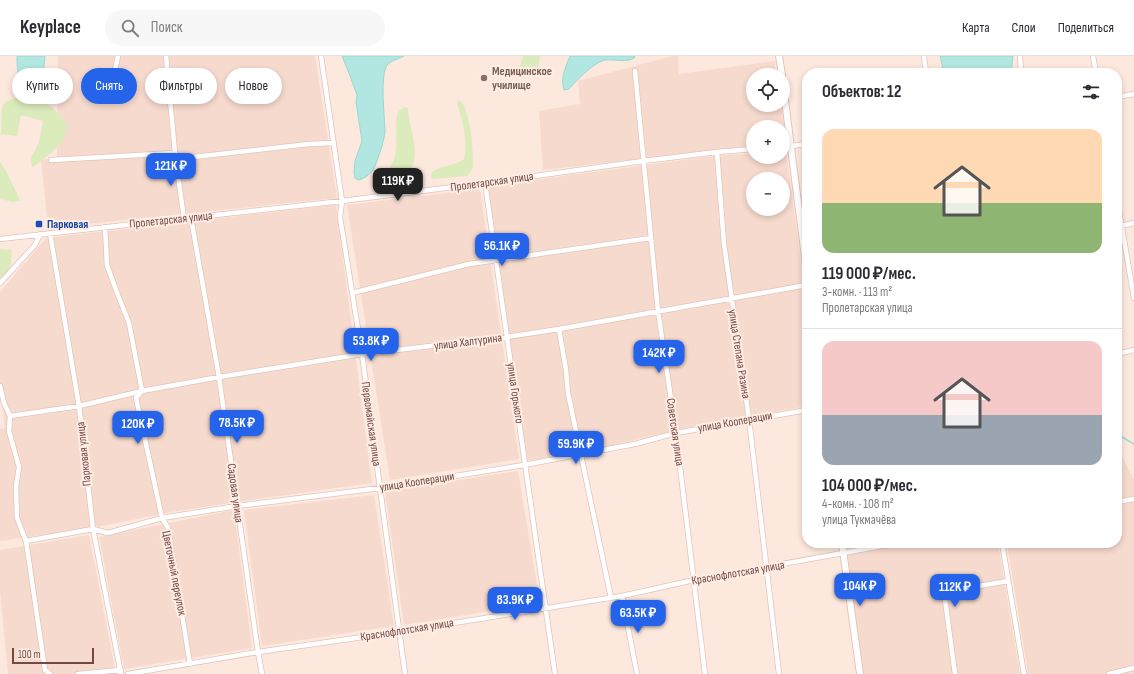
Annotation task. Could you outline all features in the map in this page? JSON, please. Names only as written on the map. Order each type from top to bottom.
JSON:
[{"type":"street","points":[[115,68],[118,56]]},
{"type":"street","points":[[166,56],[175,153],[184,219]]},
{"type":"street","name":"Первомайская улица","points":[[320,56],[342,201],[340,217],[362,354],[398,632],[405,674]]},
{"type":"street","points":[[780,56],[781,68]]},
{"type":"street","points":[[924,56],[925,68]]},
{"type":"street","points":[[1020,56],[1021,68]]},
{"type":"street","points":[[1093,56],[1095,68]]},
{"type":"street","name":"Советская улица","points":[[635,71],[658,311],[676,432],[705,674]]},
{"type":"street","points":[[1122,96],[1134,94]]},
{"type":"street","points":[[787,112],[802,233]]},
{"type":"street","points":[[176,160],[309,144],[334,143]]},
{"type":"street","points":[[791,146],[802,145]]},
{"type":"street","name":"Пролетарская улица","points":[[0,239],[342,201],[643,161],[746,150]]},
{"type":"street","name":"улица Степана Разина","points":[[717,152],[724,244],[749,419],[779,674]]},
{"type":"street","points":[[51,160],[175,153]]},
{"type":"street","name":"улица Горького","points":[[485,183],[555,674]]},
{"type":"street","name":"Садовая улица","points":[[192,218],[219,377],[262,674]]},
{"type":"street","points":[[1122,226],[1134,224]]},
{"type":"street","name":"Цветочный переулок","points":[[105,227],[107,265],[129,324],[142,391],[136,398],[162,518],[168,528],[190,664]]},
{"type":"street","name":"Парковая улица","points":[[50,233],[79,406],[93,528],[121,672]]},
{"type":"street","points":[[0,284],[35,245],[40,234]]},
{"type":"street","points":[[352,293],[469,264],[651,238]]},
{"type":"street","points":[[1122,240],[1134,298]]},
{"type":"street","name":"улица Халтурина","points":[[10,416],[79,406],[142,391],[219,377],[362,354],[507,337],[802,286]]},
{"type":"street","points":[[558,329],[566,370],[568,393],[611,598]]},
{"type":"street","points":[[1122,353],[1134,350]]},
{"type":"street","points":[[0,386],[4,403],[10,416],[9,431],[19,467],[16,487],[17,518],[26,541],[45,670],[50,674]]},
{"type":"street","name":"улица Кооперации","points":[[26,541],[93,528],[108,533],[162,518],[237,506],[380,488],[524,465],[635,444],[676,432],[802,411]]},
{"type":"street","points":[[1122,501],[1134,499]]},
{"type":"street","points":[[842,548],[860,674]]},
{"type":"street","name":"Краснофлотская улица","points":[[128,674],[258,652],[398,632],[546,607],[611,598],[694,580],[873,548]]},
{"type":"street","points":[[1003,548],[1024,674]]},
{"type":"street","points":[[955,674],[944,592],[1008,581]]},
{"type":"street","points":[[622,596],[637,674]]},
{"type":"street","points":[[1109,674],[1134,668]]},
{"type":"street","points":[[78,674],[121,672]]},
{"type":"shaded area","points":[[58,56],[315,56],[337,198],[48,228],[41,160],[57,158],[58,104],[73,104],[73,68],[58,68]]},
{"type":"shaded area","points":[[673,56],[678,56],[679,74],[775,61],[776,68],[746,68],[746,112],[782,112],[783,120],[746,120],[746,147],[543,170],[539,111],[580,104],[578,81]]},
{"type":"shaded area","points":[[746,154],[746,164],[788,164],[789,172],[746,172],[746,216],[790,216],[790,181],[802,269],[802,407],[681,429],[596,449],[526,461],[488,186],[714,156]]},
{"type":"shaded area","points":[[480,189],[519,459],[390,480],[347,205]]},
{"type":"shaded area","points":[[336,205],[372,483],[171,512],[108,525],[0,541],[0,429],[5,428],[0,388],[0,292],[46,238]]},
{"type":"shaded area","points":[[1122,456],[1134,480],[1134,674],[1028,674],[1008,548],[1122,548]]},
{"type":"shaded area","points":[[518,471],[540,603],[404,625],[385,491]]},
{"type":"shaded area","points":[[374,495],[394,626],[262,646],[244,510]]},
{"type":"shaded area","points":[[234,510],[252,648],[124,669],[99,537]]},
{"type":"shaded area","points":[[89,535],[116,674],[8,674],[0,591],[0,550]]},
{"type":"shaded area","points":[[847,548],[999,548],[1020,674],[863,674]]},
{"type":"green space","points":[[523,56],[540,56],[538,69],[536,72],[530,76],[521,78],[517,75]]},
{"type":"green space","points":[[11,99],[12,104],[46,104],[52,107],[68,125],[63,141],[32,168],[31,158],[39,142],[43,121],[21,115],[17,136],[1,134],[2,106]]},
{"type":"green space","points":[[459,100],[463,104],[469,121],[473,155],[472,170],[467,176],[433,179],[431,178],[432,172],[464,159],[465,138],[463,124],[457,104]]},
{"type":"green space","points":[[405,107],[408,108],[415,153],[414,162],[404,179],[395,181],[387,179],[387,176],[396,151],[397,115],[399,111]]},
{"type":"green space","points":[[0,162],[20,200],[13,202],[0,199]]},
{"type":"green space","points":[[0,249],[12,250],[10,269],[0,279]]},
{"type":"water","points":[[17,56],[45,56],[44,68],[18,68]]},
{"type":"water","points":[[342,56],[404,56],[389,63],[385,69],[383,96],[385,132],[383,141],[373,170],[370,174],[358,180],[355,178],[354,172],[355,161],[362,141],[356,102],[357,95]]},
{"type":"water","points":[[570,56],[635,56],[634,58],[628,60],[602,61],[586,72],[569,89],[564,90],[563,77]]},
{"type":"water","points":[[940,56],[1013,56],[1012,68],[943,68]]},
{"type":"waterway","points":[[1122,437],[1134,444]]},
{"type":"place","name":"Медицинское училище","points":[[484,78]]},
{"type":"place","name":"Парковая","points":[[39,224]]}]
